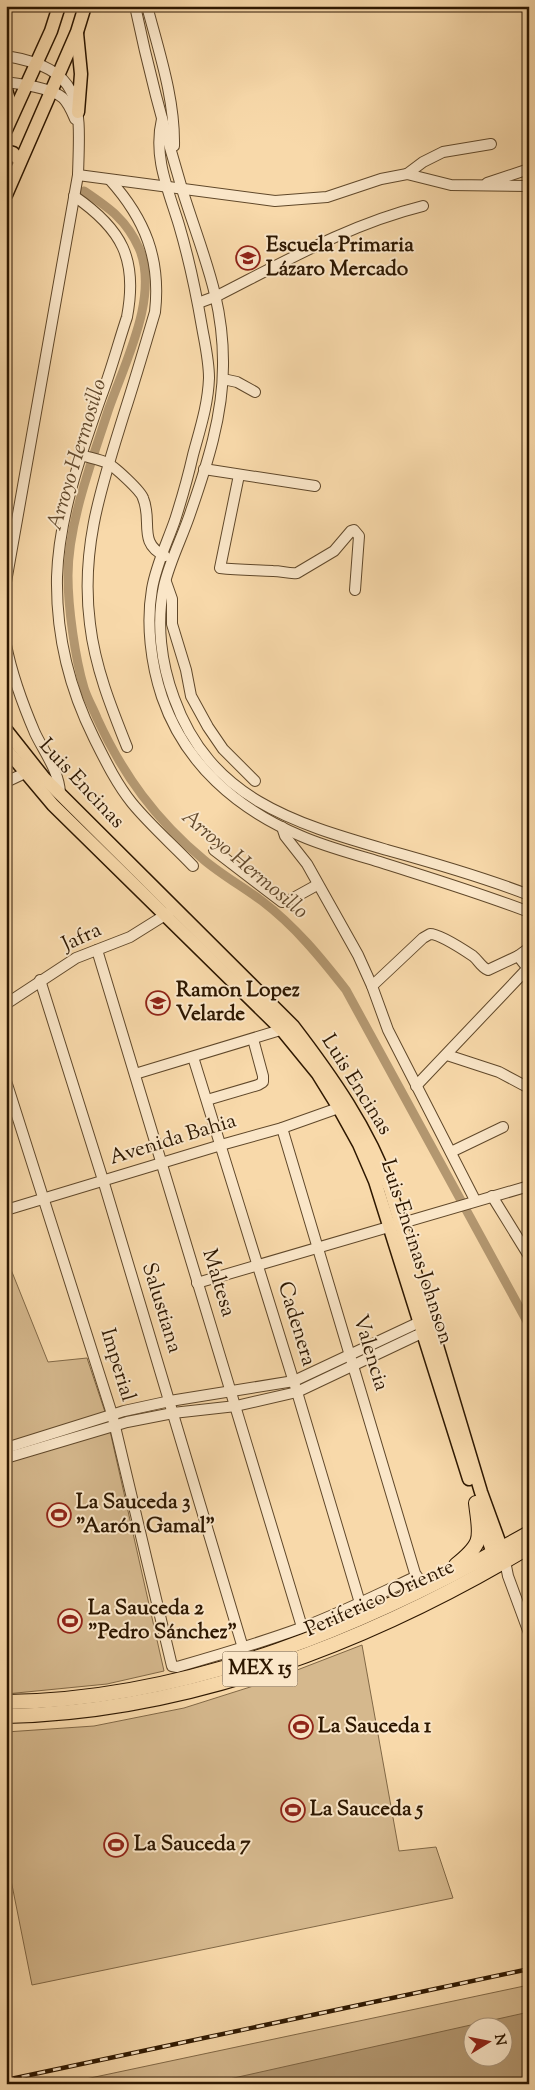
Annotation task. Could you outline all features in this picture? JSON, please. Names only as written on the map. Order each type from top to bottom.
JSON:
[{"type":"highway","points":[[425,1588],[473,1551],[478,1543],[476,1503]]},
{"type":"highway","name":"Periferico Oriente","points":[[6,1716],[38,1714],[176,1695],[250,1673],[360,1634],[499,1557],[529,1533]]},
{"type":"highway","name":"Periferico Oriente","points":[[6,1702],[32,1702],[92,1696],[143,1687],[246,1662],[350,1622],[425,1588],[499,1557],[529,1547]]},
{"type":"main road","points":[[6,130],[51,32],[59,6]]},
{"type":"main road","points":[[6,195],[14,169],[77,32],[86,6]]},
{"type":"main road","points":[[77,32],[81,74],[78,112]]},
{"type":"main road","points":[[6,90],[13,113]]},
{"type":"main road","points":[[6,151],[13,153],[14,169]]},
{"type":"main road","name":"Luis Encinas","points":[[6,730],[44,778],[60,793],[169,913]]},
{"type":"main road","name":"Luis Encinas Johnson","points":[[6,749],[59,811],[169,913],[288,1028],[318,1074],[345,1106],[359,1144],[394,1225],[476,1503],[499,1557]]},
{"type":"main road","points":[[425,1326],[481,1492],[499,1557]]},
{"type":"street","points":[[135,6],[162,118],[182,189],[217,296],[223,345],[223,379],[217,421],[204,469],[166,581],[160,622],[163,657],[169,685],[186,726],[195,743],[222,774],[250,796],[290,819],[529,895]]},
{"type":"street","points":[[147,6],[171,108],[174,140],[173,154]]},
{"type":"street","points":[[6,56],[36,63],[58,73],[72,94],[78,112],[78,175],[6,582]]},
{"type":"street","points":[[6,82],[26,85],[50,92],[65,100],[77,126]]},
{"type":"street","points":[[162,118],[158,143],[167,187],[189,261],[198,303],[207,357],[208,392],[205,412],[186,486],[161,554],[151,590],[151,642],[156,678],[173,724],[190,753],[213,780],[236,800],[282,827],[327,846],[498,900],[529,912]]},
{"type":"street","points":[[407,174],[427,159],[443,152],[491,144]]},
{"type":"street","points":[[479,186],[529,169]]},
{"type":"street","points":[[78,175],[275,201],[327,197],[381,179],[407,174],[450,185],[529,186]]},
{"type":"street","points":[[110,180],[134,209],[144,229],[156,267],[157,297],[108,463],[95,511],[89,547],[87,596],[96,658],[109,703],[127,747]]},
{"type":"street","points":[[74,196],[102,217],[115,232],[128,259],[130,299],[127,318],[82,455],[65,515],[57,576],[58,609],[70,678],[84,716],[99,748],[132,803],[193,866]]},
{"type":"street","points":[[198,303],[217,296],[346,232],[392,213],[423,206]]},
{"type":"street","points":[[223,379],[237,382],[254,392]]},
{"type":"street","points":[[82,455],[108,463],[142,496],[146,506],[148,540],[154,550],[173,559]]},
{"type":"street","points":[[204,469],[315,486]]},
{"type":"street","points":[[239,475],[220,568],[297,573],[334,551],[354,530],[359,536],[355,590]]},
{"type":"street","points":[[166,581],[172,599],[172,624],[186,670],[191,696],[223,749],[255,781]]},
{"type":"street","points":[[6,645],[20,693],[36,735],[59,782],[60,793]]},
{"type":"street","points":[[6,782],[25,773]]},
{"type":"street","points":[[282,827],[285,836],[306,864],[358,955],[388,1030],[475,1201]]},
{"type":"street","points":[[214,850],[282,902],[288,901],[317,885]]},
{"type":"street","points":[[440,882],[445,867]]},
{"type":"street","name":"Jafra","points":[[6,1004],[76,958],[130,937],[169,913]]},
{"type":"street","points":[[372,986],[423,938],[430,934],[434,934],[472,956],[488,970],[518,956],[529,948]]},
{"type":"street","name":"Maltesa","points":[[97,950],[302,1627]]},
{"type":"street","points":[[416,1086],[528,969],[518,956]]},
{"type":"street","name":"Salustiana","points":[[40,980],[174,1413],[243,1648]]},
{"type":"street","points":[[135,1074],[288,1028]]},
{"type":"street","points":[[207,1100],[263,1082],[253,1039]]},
{"type":"street","points":[[446,1055],[499,1072],[529,1088]]},
{"type":"street","name":"Cadenera","points":[[194,1057],[360,1603]]},
{"type":"street","name":"Imperial","points":[[6,1081],[112,1414],[172,1666],[177,1667],[243,1648]]},
{"type":"street","name":"Avenida Bahia","points":[[6,1210],[221,1144],[282,1128],[345,1106]]},
{"type":"street","points":[[451,1152],[504,1127]]},
{"type":"street","name":"Valencia","points":[[282,1128],[417,1576],[425,1588]]},
{"type":"street","points":[[197,1283],[529,1186]]},
{"type":"street","points":[[492,1196],[529,1256]]},
{"type":"street","points":[[6,1448],[112,1414],[170,1401],[294,1381],[352,1360],[425,1326]]},
{"type":"street","points":[[6,1458],[115,1425],[174,1413],[236,1406],[297,1392],[352,1360]]},
{"type":"street","points":[[499,1557],[529,1633]]},
{"type":"street","points":[[243,1648],[302,1627],[360,1603],[417,1576]]},
{"type":"shaded area","points":[[6,1257],[48,1362],[87,1358],[105,1412],[6,1443]]},
{"type":"shaded area","points":[[110,1431],[164,1671],[107,1684],[6,1694],[6,1462]]},
{"type":"shaded area","points":[[362,1645],[399,1851],[436,1847],[453,1898],[32,1985],[6,1855],[6,1732],[94,1726],[184,1708],[266,1682]]},
{"type":"shaded area","points":[[529,1985],[529,2084],[62,2084]]},
{"type":"shaded area","points":[[529,2012],[529,2084],[207,2084],[462,2027],[462,2068],[512,2068],[512,2018],[502,2018]]},
{"type":"waterway","name":"Arroyo Hermosillo","points":[[84,191],[116,215],[134,238],[144,267],[145,287],[143,308],[137,330],[88,471],[72,535],[68,576],[69,602],[75,648],[85,692],[118,759],[156,813],[204,860],[262,901],[286,921],[317,954],[346,990],[529,1325]]},
{"type":"railway","points":[[6,2080],[529,1969]]},
{"type":"place","name":"Escuela Primaria Lázaro Mercado","points":[[248,258]]},
{"type":"place","name":"Ramon Lopez Velarde","points":[[158,1003]]},
{"type":"place","name":"La Sauceda 3 \"Aarón Gamal\"","points":[[59,1515]]},
{"type":"place","name":"La Sauceda 2 \"Pedro Sánchez\"","points":[[70,1621]]},
{"type":"place","name":"La Sauceda 1","points":[[301,1727]]},
{"type":"place","name":"La Sauceda 5","points":[[293,1810]]},
{"type":"place","name":"La Sauceda 7","points":[[116,1845]]}]
